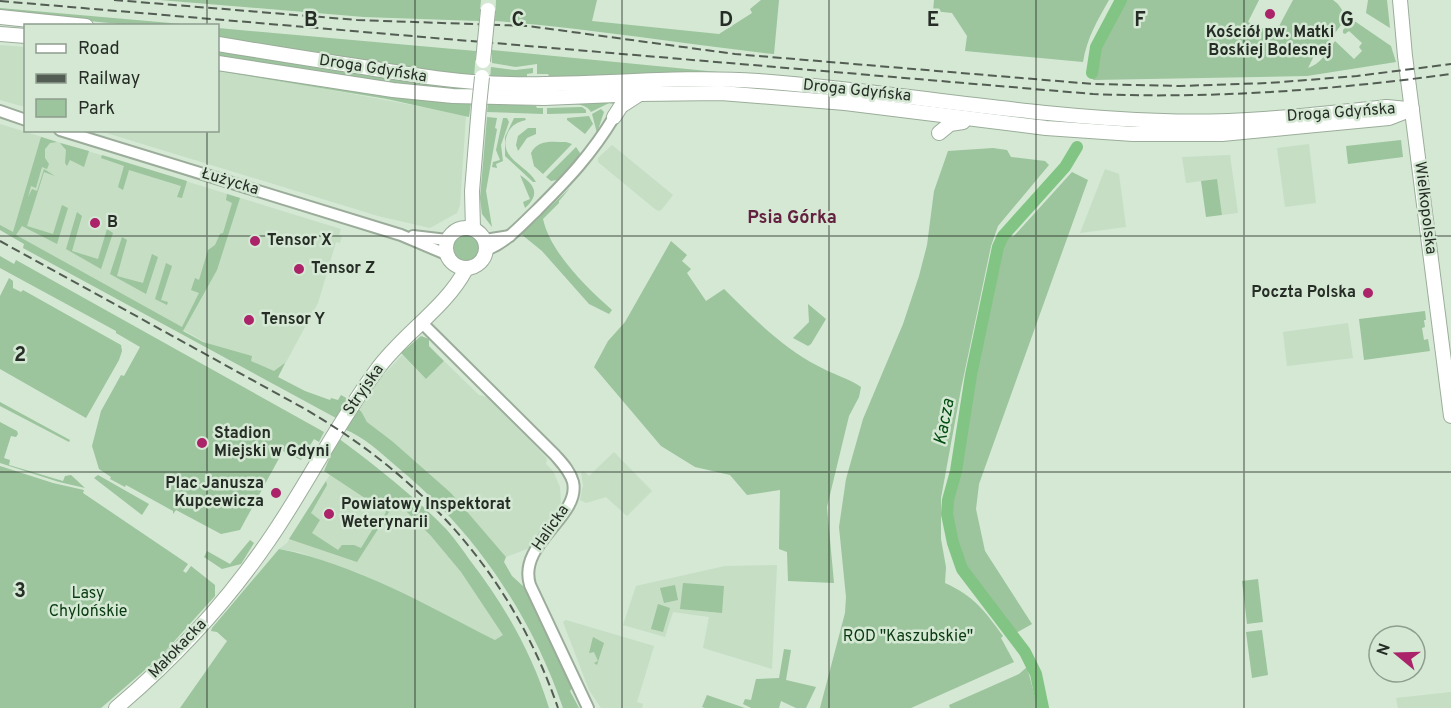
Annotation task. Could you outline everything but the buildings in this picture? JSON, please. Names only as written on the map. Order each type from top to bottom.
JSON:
[{"type":"main road","name":"Wielkopolska","points":[[1401,0],[1404,51],[1451,416]]},
{"type":"main road","points":[[467,228],[488,5]]},
{"type":"main road","points":[[0,17],[67,24]]},
{"type":"main road","points":[[0,34],[24,36]]},
{"type":"main road","name":"Droga Gdyńska","points":[[219,45],[461,81],[511,84],[665,78],[755,81],[859,90],[1019,111],[1134,120],[1235,121],[1387,107],[1412,109]]},
{"type":"main road","name":"Droga Gdyńska","points":[[219,63],[393,90],[453,96],[544,98],[713,93],[772,96],[1096,132],[1222,134],[1389,118],[1412,109]]},
{"type":"main road","points":[[614,117],[621,106],[640,94]]},
{"type":"main road","points":[[939,134],[950,124],[978,120]]},
{"type":"main road","points":[[467,228],[478,231],[485,245],[480,263],[461,268],[446,247],[456,230],[467,228]]},
{"type":"main road","name":"Stryjska","points":[[236,586],[296,500],[364,386],[381,363],[457,286],[461,268]]},
{"type":"main road","name":"Małokacka","points":[[116,708],[180,650],[236,586]]},
{"type":"street","points":[[0,111],[24,119]]},
{"type":"street","points":[[485,245],[498,246],[510,236],[588,157],[614,117]]},
{"type":"street","name":"Łużycka","points":[[66,132],[400,235],[446,247]]},
{"type":"street","name":"Halicka","points":[[422,322],[555,455],[569,473],[573,488],[570,500],[532,556],[527,571],[530,585],[588,708]]},
{"type":"shaded area","points":[[0,45],[24,47],[24,107],[0,100]]},
{"type":"shaded area","points":[[219,71],[466,115],[460,205],[457,213],[430,228],[378,216],[103,132],[219,132]]},
{"type":"shaded area","points":[[0,124],[341,229],[339,235],[342,236],[340,243],[336,242],[318,303],[278,377],[203,341],[0,228]]},
{"type":"shaded area","points":[[1309,144],[1316,203],[1285,207],[1277,148]]},
{"type":"shaded area","points":[[612,145],[673,195],[662,209],[659,211],[655,209],[598,162],[598,158]]},
{"type":"shaded area","points":[[1230,155],[1238,213],[1222,215],[1217,179],[1186,183],[1182,157]]},
{"type":"shaded area","points":[[1105,169],[1119,174],[1126,227],[1080,233]]},
{"type":"shaded area","points":[[1348,323],[1353,358],[1287,366],[1283,332]]},
{"type":"shaded area","points":[[402,355],[426,379],[444,361],[479,395],[487,397],[547,459],[546,464],[553,471],[560,487],[561,502],[557,513],[532,547],[506,557],[451,493],[367,422],[360,409],[378,381]]},
{"type":"shaded area","points":[[614,452],[652,491],[627,516],[606,497],[586,503],[580,500],[583,485],[581,473],[584,471],[589,476]]},
{"type":"shaded area","points":[[341,457],[394,498],[431,536],[461,572],[504,635],[495,640],[359,573],[298,552],[279,549],[287,543]]},
{"type":"shaded area","points":[[777,565],[772,669],[703,648],[709,617],[673,612],[665,637],[623,625],[636,586],[725,566]]},
{"type":"shaded area","points":[[566,620],[654,646],[637,702],[643,704],[642,708],[601,708],[589,690],[563,622]]},
{"type":"shaded area","points":[[1451,692],[1451,708],[1398,708],[1396,698]]},
{"type":"green space","points":[[160,0],[481,0],[479,21],[364,17]]},
{"type":"green space","points":[[496,0],[597,0],[592,21],[719,34],[752,13],[750,9],[761,0],[779,0],[774,54],[495,21]]},
{"type":"green space","points":[[934,0],[1109,0],[1090,37],[1083,62],[965,51],[967,36],[952,13],[933,11]]},
{"type":"green space","points":[[1125,0],[1259,0],[1248,22],[1273,33],[1277,30],[1293,0],[1333,0],[1347,17],[1320,53],[1316,52],[1308,68],[1327,53],[1335,41],[1354,59],[1362,51],[1359,47],[1362,43],[1349,31],[1343,33],[1343,30],[1353,20],[1391,46],[1396,62],[1307,76],[1093,80],[1098,44]]},
{"type":"green space","points":[[1368,0],[1387,0],[1390,28],[1366,13]]},
{"type":"green space","points":[[0,8],[182,24],[119,24],[0,12]]},
{"type":"green space","points":[[219,28],[476,51],[474,78],[219,40]]},
{"type":"green space","points":[[219,49],[472,87],[471,92],[431,89],[219,58]]},
{"type":"green space","points":[[492,50],[728,73],[578,78],[549,76],[548,74],[537,74],[537,64],[516,67],[492,63]]},
{"type":"green space","points":[[491,67],[515,70],[533,68],[533,73],[527,74],[527,77],[511,79],[490,78]]},
{"type":"green space","points":[[219,68],[471,103],[469,117],[387,99],[219,71]]},
{"type":"green space","points":[[621,99],[618,105],[609,103],[591,112],[580,105],[558,105],[574,102]]},
{"type":"green space","points":[[488,102],[536,106],[543,108],[543,114],[487,112]]},
{"type":"green space","points":[[582,107],[586,113],[547,114],[547,108]]},
{"type":"green space","points":[[601,109],[604,112],[597,133],[592,114]]},
{"type":"green space","points":[[589,116],[593,124],[585,134],[567,120],[567,118]]},
{"type":"green space","points":[[487,117],[497,118],[486,191],[492,227],[482,214],[480,198]]},
{"type":"green space","points":[[503,118],[507,118],[509,122],[501,145],[503,161],[496,164],[497,168],[492,167],[493,162],[500,160],[496,150]]},
{"type":"green space","points":[[514,118],[525,118],[526,120],[510,129],[505,143],[505,137]]},
{"type":"green space","points":[[528,128],[536,128],[536,134],[527,138],[518,151],[516,145],[518,136]]},
{"type":"green space","points":[[41,137],[57,142],[50,143],[45,149],[45,158],[49,164],[47,169],[42,167],[36,188],[31,186],[28,197],[32,189],[37,191],[44,169],[55,176],[44,172],[27,226],[53,234],[62,205],[68,208],[57,244],[22,226],[16,235],[182,327],[199,293],[191,290],[195,278],[199,280],[208,250],[215,245],[220,234],[223,233],[232,203],[226,200],[227,194],[240,198],[217,270],[183,331],[203,342],[252,356],[251,361],[274,371],[285,363],[278,377],[305,391],[330,400],[331,398],[338,400],[341,395],[348,399],[336,418],[23,248],[24,244],[0,230],[0,225],[13,232]]},
{"type":"green space","points":[[1401,140],[1403,157],[1348,164],[1346,146]]},
{"type":"green space","points":[[546,142],[572,144],[543,174],[534,166],[531,153],[537,145]]},
{"type":"green space","points":[[60,143],[89,151],[84,167],[70,160],[67,166],[65,163],[66,150]]},
{"type":"green space","points":[[505,143],[510,156],[532,176],[536,182],[533,182],[505,156]]},
{"type":"green space","points":[[576,147],[580,153],[579,157],[557,180],[551,181],[546,177]]},
{"type":"green space","name":"ROD \"Kaszubskie\"","points":[[993,148],[1007,150],[1011,157],[1045,161],[1049,165],[998,226],[991,246],[941,498],[941,539],[946,567],[945,583],[972,599],[984,611],[1003,636],[1001,638],[1014,662],[911,708],[820,708],[845,613],[846,597],[839,527],[846,479],[863,419],[903,324],[919,276],[927,245],[934,191],[948,151]]},
{"type":"green space","points":[[102,155],[187,181],[182,198],[177,197],[181,186],[129,170],[123,190],[118,187],[124,166],[101,158]]},
{"type":"green space","points":[[1072,172],[1088,180],[979,484],[976,509],[985,551],[1032,624],[1014,634],[964,567],[954,531],[952,510],[971,391],[1003,242],[1009,235],[1013,237]]},
{"type":"green space","points":[[520,175],[529,182],[534,190],[533,198],[525,208],[523,202],[530,199]]},
{"type":"green space","points":[[1217,179],[1222,215],[1206,217],[1201,181]]},
{"type":"green space","points":[[570,188],[543,219],[553,244],[561,256],[581,280],[612,310],[609,314],[589,304],[542,251],[521,234]]},
{"type":"green space","points":[[77,212],[82,216],[72,251],[98,259],[107,229],[113,233],[101,269],[66,249]]},
{"type":"green space","points":[[466,234],[476,238],[480,248],[476,258],[466,262],[456,258],[452,248],[456,238]]},
{"type":"green space","points":[[122,237],[127,240],[117,276],[143,283],[152,254],[158,257],[146,294],[110,274]]},
{"type":"green space","points":[[671,241],[687,255],[682,261],[691,269],[687,273],[706,301],[724,289],[792,350],[818,366],[861,387],[859,397],[849,416],[827,507],[834,583],[788,581],[787,552],[779,549],[780,490],[747,495],[730,475],[695,467],[661,446],[594,367],[608,341],[625,322]]},
{"type":"green space","name":"Stadion Miejski w Gdyni","points":[[0,256],[14,264],[16,260],[324,432],[319,442],[314,439],[301,460],[283,451],[240,530],[221,534],[176,510],[173,514],[173,511],[126,485],[125,487],[110,479],[111,477],[99,469],[92,446],[101,411],[140,347],[116,331],[0,268]]},
{"type":"green space","points":[[166,263],[172,266],[161,300],[168,302],[167,305],[155,299]]},
{"type":"green space","points":[[9,278],[13,281],[13,288],[21,292],[23,290],[121,345],[119,360],[86,418],[0,369],[0,296]]},
{"type":"green space","points":[[808,304],[826,319],[808,346],[793,338],[809,322]]},
{"type":"green space","points":[[1425,311],[1425,327],[1422,328],[1424,340],[1428,339],[1430,351],[1364,360],[1359,319]]},
{"type":"green space","points":[[421,336],[429,339],[429,346],[444,361],[426,379],[401,353]]},
{"type":"green space","points":[[0,402],[70,440],[69,442],[0,406]]},
{"type":"green space","points":[[358,409],[367,422],[451,493],[506,557],[504,562],[512,576],[529,595],[570,681],[572,688],[570,691],[579,708],[563,708],[534,639],[496,575],[474,545],[424,491],[372,445],[344,429]]},
{"type":"green space","points":[[0,422],[17,431],[18,434],[16,437],[11,436],[4,458],[10,460],[9,465],[63,481],[65,476],[71,475],[85,488],[0,463]]},
{"type":"green space","points":[[338,438],[408,493],[456,540],[516,630],[549,708],[180,708],[227,641],[217,632],[211,631],[212,628],[279,549],[308,556],[363,575],[495,640],[503,635],[461,572],[431,536],[396,501],[357,562],[289,539],[326,481],[327,485],[311,513],[320,520],[312,533],[338,550],[342,545],[354,545],[361,548],[386,512],[324,471]]},
{"type":"green space","name":"Lasy Chylońskie","points":[[0,466],[84,490],[83,493],[188,564],[183,571],[186,573],[191,566],[215,585],[215,596],[160,657],[101,708],[0,708]]},
{"type":"green space","points":[[98,475],[149,504],[142,515],[94,478]]},
{"type":"green space","points":[[250,540],[254,543],[241,564],[222,569],[204,557],[207,551],[230,564]]},
{"type":"green space","points":[[1258,579],[1263,622],[1247,624],[1242,581]]},
{"type":"green space","points":[[683,583],[724,586],[722,613],[680,609]]},
{"type":"green space","points":[[675,585],[678,600],[664,603],[660,588]]},
{"type":"green space","points":[[658,604],[670,608],[663,632],[651,629]]},
{"type":"green space","points":[[1262,630],[1268,675],[1252,678],[1246,632]]},
{"type":"green space","points":[[593,637],[604,643],[597,665],[594,663],[598,661],[594,652],[589,653]]},
{"type":"green space","points":[[784,649],[791,650],[786,680],[816,687],[806,708],[796,708],[781,701],[779,708],[751,708],[743,704],[745,699],[751,700],[756,679],[779,678]]},
{"type":"green space","points":[[1027,667],[1038,708],[950,708],[949,705],[1019,674]]},
{"type":"green space","points":[[707,695],[745,708],[702,707]]},
{"type":"waterway","name":"Kacza","points":[[1092,73],[1096,47],[1121,0]]},
{"type":"waterway","name":"Kacza","points":[[1043,708],[1036,674],[1025,652],[962,569],[953,543],[947,514],[971,375],[998,247],[1003,236],[1065,167],[1077,147]]},
{"type":"railway","points":[[114,0],[357,20],[528,26],[735,54],[1093,84],[1180,86],[1269,83],[1357,76],[1451,64]]},
{"type":"railway","points":[[0,1],[1093,94],[1183,95],[1272,92],[1362,85],[1451,74]]},
{"type":"railway","points":[[0,241],[305,409],[348,436],[389,467],[426,499],[489,573],[516,615],[539,660],[558,708]]},
{"type":"place","name":"Kościół pw. Matki Boskiej Bolesnej","points":[[1270,14]]},
{"type":"place","name":"B","points":[[95,223]]},
{"type":"place","name":"Tensor X","points":[[255,241]]},
{"type":"place","name":"Tensor Z","points":[[299,269]]},
{"type":"place","name":"Poczta Polska","points":[[1368,293]]},
{"type":"place","name":"Tensor Y","points":[[249,320]]},
{"type":"place","name":"Stadion Miejski w Gdyni","points":[[202,443]]},
{"type":"place","name":"Plac Janusza Kupcewicza","points":[[276,493]]},
{"type":"place","name":"Powiatowy Inspektorat Weterynarii","points":[[329,514]]},
{"type":"district","name":"Psia Górka","points":[[792,218]]}]
